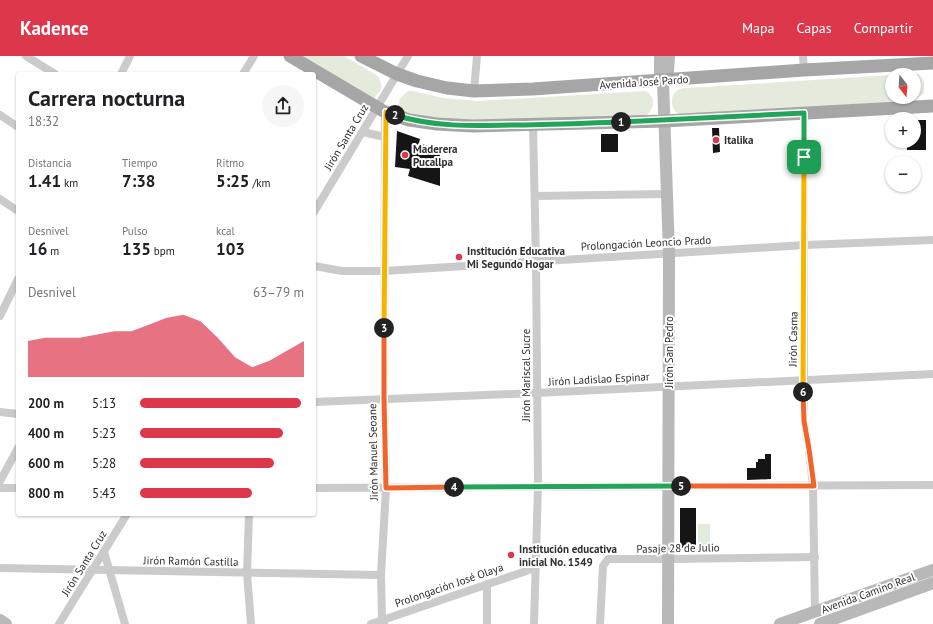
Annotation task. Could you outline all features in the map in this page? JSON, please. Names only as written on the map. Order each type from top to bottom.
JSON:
[{"type":"main road","points":[[290,56],[381,110],[410,120],[437,124],[473,126],[664,121],[933,106]]},
{"type":"main road","name":"Avenida José Pardo","points":[[361,56],[417,82],[446,88],[474,91],[533,89],[804,70],[933,63]]},
{"type":"main road","name":"Jirón San Pedro","points":[[660,56],[660,72],[663,81],[669,253],[668,624]]},
{"type":"main road","name":"Jirón San Pedro","points":[[663,81],[668,71],[669,56]]},
{"type":"main road","name":"Avenida Camino Real","points":[[780,624],[933,570]]},
{"type":"main road","name":"Avenida Camino Real","points":[[820,624],[933,583]]},
{"type":"main road","points":[[0,620],[6,624]]},
{"type":"street","points":[[26,56],[52,72]]},
{"type":"street","points":[[122,72],[130,56]]},
{"type":"street","points":[[244,72],[254,56]]},
{"type":"street","name":"Jirón Santa Cruz","points":[[316,209],[363,132],[381,110],[397,74],[408,56]]},
{"type":"street","points":[[474,91],[477,56]]},
{"type":"street","points":[[804,56],[804,70]]},
{"type":"street","name":"Jirón Manuel Seoane","points":[[381,110],[385,137],[384,399],[386,488],[381,575],[383,622]]},
{"type":"street","name":"Jirón Casma","points":[[804,113],[805,245],[803,380],[804,421],[814,486],[815,612]]},
{"type":"street","points":[[0,115],[16,126]]},
{"type":"street","name":"Jirón Mariscal Sucre","points":[[533,125],[538,486],[534,624]]},
{"type":"street","points":[[363,132],[385,137]]},
{"type":"street","points":[[535,196],[667,194]]},
{"type":"street","points":[[0,199],[16,210]]},
{"type":"street","name":"Prolongación Leoncio Prado","points":[[316,266],[342,272],[384,271],[805,245],[933,240]]},
{"type":"street","points":[[0,316],[16,283]]},
{"type":"street","name":"Jirón Ladislao Espinar","points":[[316,402],[933,374]]},
{"type":"street","points":[[0,412],[16,414]]},
{"type":"street","points":[[0,481],[2,471],[16,451]]},
{"type":"street","points":[[316,488],[933,485]]},
{"type":"street","points":[[0,488],[16,488]]},
{"type":"street","name":"Jirón Santa Cruz","points":[[59,624],[126,516]]},
{"type":"street","points":[[249,516],[247,572],[250,624]]},
{"type":"street","points":[[104,552],[125,624]]},
{"type":"street","name":"Pasaje 28 de Julio","points":[[600,624],[603,566],[608,559],[815,557]]},
{"type":"street","name":"Jirón Ramón Castilla","points":[[0,568],[381,575]]},
{"type":"street","name":"Prolongación José Olaya","points":[[371,624],[383,622],[535,568]]},
{"type":"street","points":[[487,584],[487,624]]},
{"type":"green space","points":[[295,56],[344,56],[378,76],[382,87],[374,98],[370,99]]},
{"type":"green space","points":[[885,75],[885,102],[684,115],[677,113],[672,105],[673,95],[678,90],[683,88]]},
{"type":"green space","points":[[921,77],[924,81],[924,93],[921,95]]},
{"type":"green space","points":[[408,91],[443,98],[477,101],[646,91],[653,100],[653,106],[646,116],[470,124],[399,112],[398,108],[400,98]]},
{"type":"green space","points":[[698,524],[710,524],[710,548],[698,547]]},
{"type":"building","points":[[921,120],[926,120],[926,150],[907,150],[907,148],[921,148]]},
{"type":"building","name":"Italika","points":[[712,128],[719,128],[720,152],[713,153]]},
{"type":"building","points":[[397,131],[420,139],[419,143],[440,150],[440,186],[408,176],[410,169],[395,167]]},
{"type":"building","points":[[601,134],[618,134],[618,152],[601,152]]},
{"type":"building","points":[[765,454],[771,454],[771,479],[747,480],[747,468],[756,468],[756,462],[758,462],[758,459],[765,459]]},
{"type":"building","points":[[680,508],[696,508],[696,547],[680,548]]},
{"type":"place","name":"Italika","points":[[716,140]]},
{"type":"place","name":"Maderera Pucallpa","points":[[405,155]]},
{"type":"place","name":"Institución Educativa Mi Segundo Hogar","points":[[459,257]]},
{"type":"place","name":"Institución educativa inicial No. 1549","points":[[511,555]]},
{"type":"route","points":[[386,112],[410,120],[437,124],[473,126],[664,121],[804,113],[804,157],[804,421],[814,486],[538,486],[386,488],[384,271],[386,112]]}]
